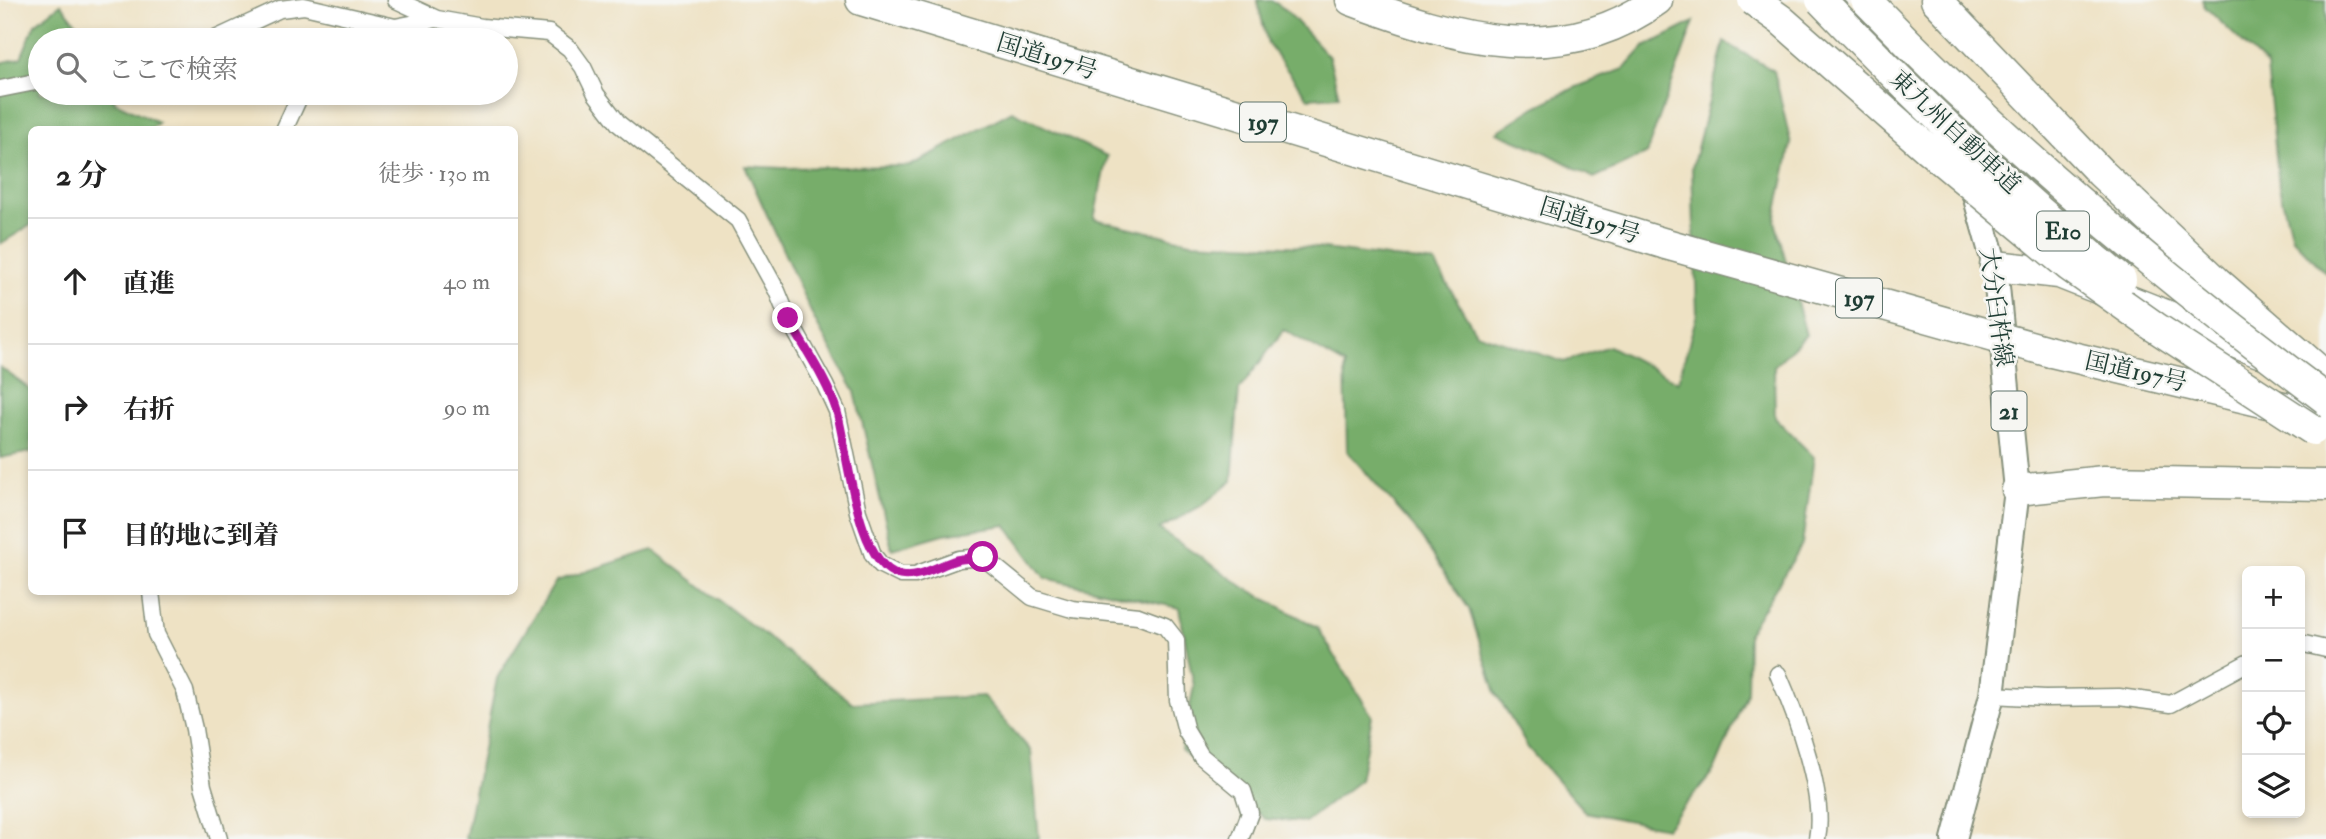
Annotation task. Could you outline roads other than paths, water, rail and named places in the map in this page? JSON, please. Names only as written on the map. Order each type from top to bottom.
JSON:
[{"type":"highway","name":"国道197号","points":[[861,0],[1666,244],[2321,428]]},
{"type":"highway","points":[[896,0],[981,37]]},
{"type":"highway","points":[[1351,0],[1476,38],[1505,42],[1559,41],[1588,35],[1636,15],[1657,0]]},
{"type":"highway","points":[[1753,0],[1781,20],[1937,158],[2069,266],[2155,327],[2321,428]]},
{"type":"highway","name":"東九州自動車道","points":[[1821,0],[1890,72],[2093,258],[2194,340],[2321,428]]},
{"type":"highway","name":"東九州自動車道","points":[[1866,0],[2013,145],[2217,317],[2326,399]]},
{"type":"highway","points":[[1936,0],[2100,172],[2217,282],[2326,378]]},
{"type":"highway","points":[[1995,266],[2059,273],[2326,378]]},
{"type":"highway","points":[[2017,490],[2104,481],[2326,485]]},
{"type":"main road","name":"大分臼杵線","points":[[1885,0],[1975,195],[1995,266],[2017,490],[1992,695],[1954,839]]},
{"type":"street","points":[[396,0],[437,19],[493,28]]},
{"type":"street","points":[[239,28],[280,9],[304,6],[395,27],[437,19]]},
{"type":"street","points":[[518,30],[549,33],[570,49],[583,67],[596,94],[619,124],[738,220],[778,291],[788,318],[837,411],[858,512],[873,555],[881,565],[901,575],[915,575],[959,559],[983,557],[1032,597],[1072,609],[1138,616],[1165,626],[1176,640],[1178,700],[1186,731],[1200,756],[1243,791],[1250,813],[1240,839]]},
{"type":"street","points":[[0,89],[28,83]]},
{"type":"street","points":[[286,126],[295,105]]},
{"type":"street","points":[[151,595],[156,634],[184,691],[194,729],[203,786],[219,839]]},
{"type":"street","points":[[2305,644],[2326,649]]},
{"type":"street","points":[[1992,695],[2045,698],[2119,697],[2171,704],[2242,666]]},
{"type":"street","points":[[1778,674],[1794,709],[1807,755],[1821,814],[1818,839]]}]
